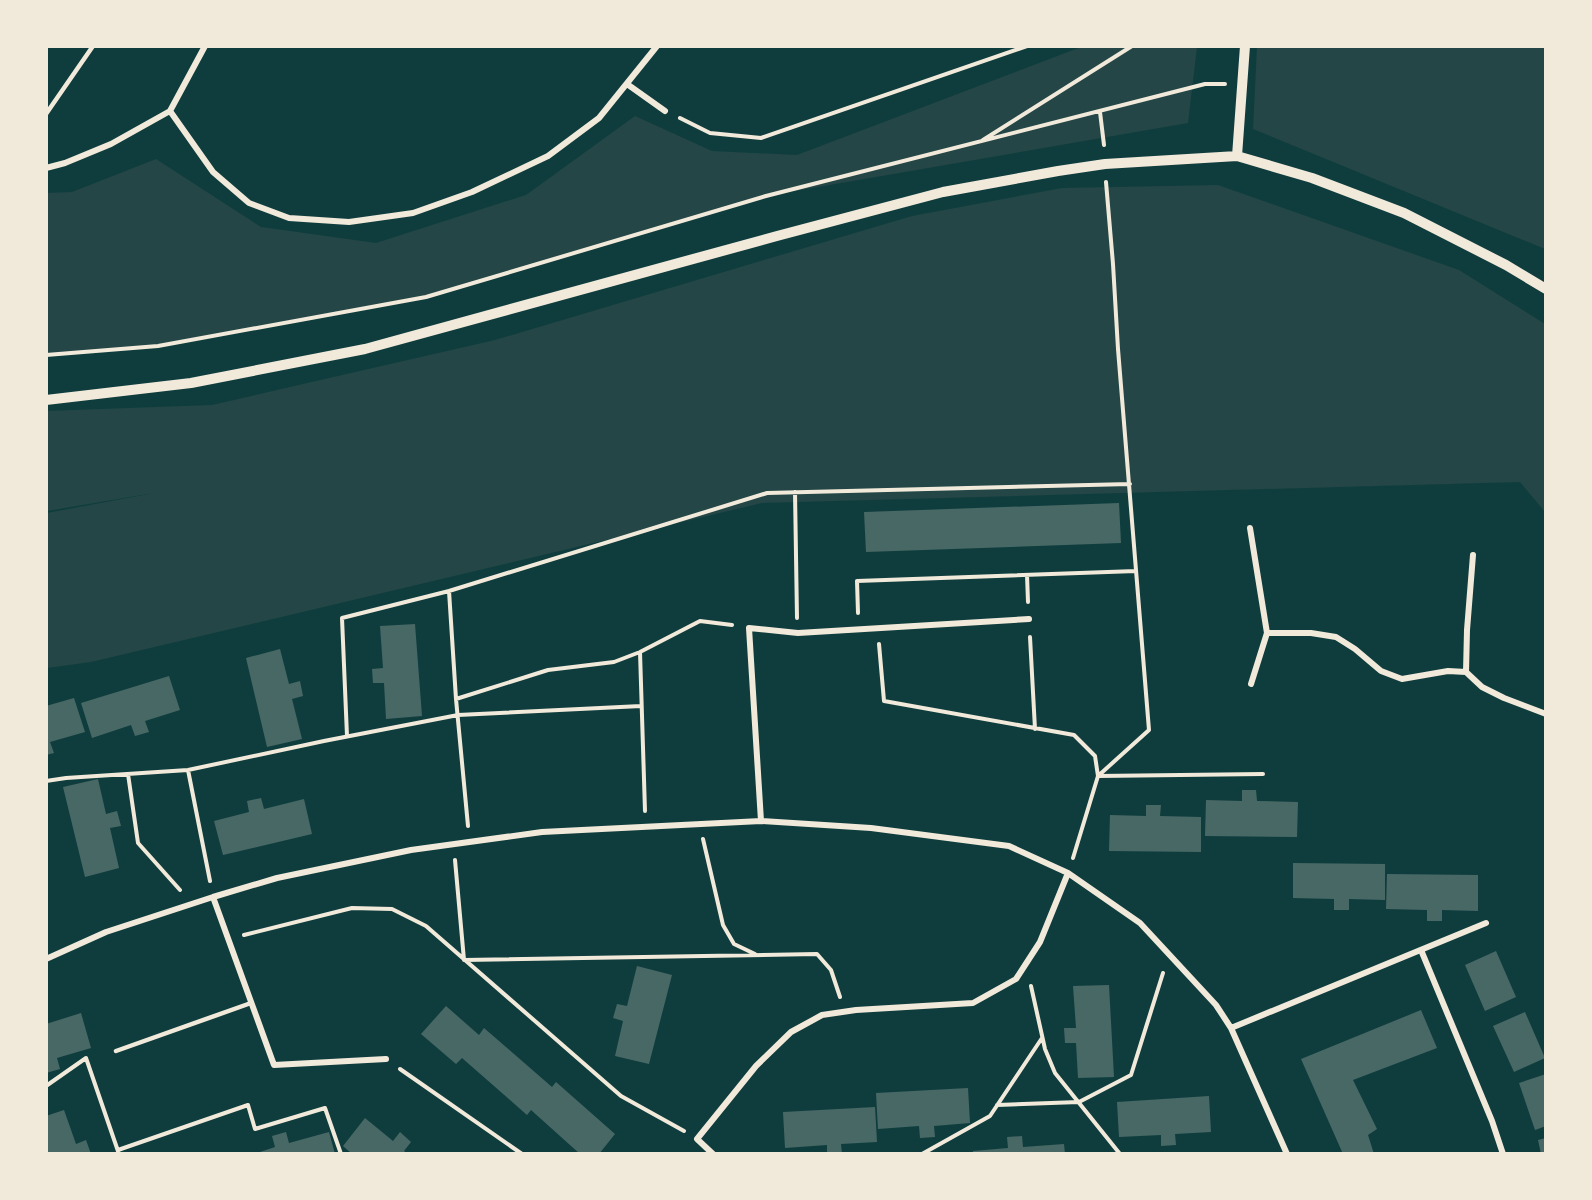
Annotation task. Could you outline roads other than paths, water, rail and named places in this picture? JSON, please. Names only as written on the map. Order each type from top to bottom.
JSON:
[{"type":"street","points":[[46,168],[65,164],[111,144],[170,111],[205,46]]},
{"type":"street","points":[[170,111],[213,171],[249,203],[289,218],[349,222],[413,213],[472,192],[548,156],[599,118],[657,46]]},
{"type":"street","points":[[1237,156],[1245,46]]},
{"type":"street","points":[[627,84],[666,111]]},
{"type":"street","points":[[46,400],[191,383],[365,349],[943,192],[1105,164],[1237,156],[1312,178],[1404,213],[1506,265],[1545,289]]},
{"type":"street","points":[[1250,528],[1267,633],[1251,684]]},
{"type":"street","points":[[1466,672],[1473,555]]},
{"type":"street","points":[[761,821],[749,628],[798,633],[1029,619]]},
{"type":"street","points":[[1267,633],[1311,633],[1336,638],[1355,649],[1381,671],[1401,679],[1448,671],[1466,672],[1482,687],[1545,714]]},
{"type":"street","points":[[46,959],[106,932],[277,878],[411,850],[542,832],[761,821],[871,828],[1009,846],[1068,873],[1140,923],[1216,1005],[1231,1028],[1287,1154]]},
{"type":"street","points":[[713,1154],[698,1139],[756,1066],[791,1032],[822,1015],[973,1003],[1016,979],[1040,942],[1068,873]]},
{"type":"street","points":[[213,897],[274,1065],[386,1059]]},
{"type":"street","points":[[1231,1028],[1486,923]]},
{"type":"street","points":[[1421,950],[1492,1121],[1503,1154]]},
{"type":"lane","points":[[46,114],[93,46]]},
{"type":"lane","points":[[116,1051],[251,1003]]}]
